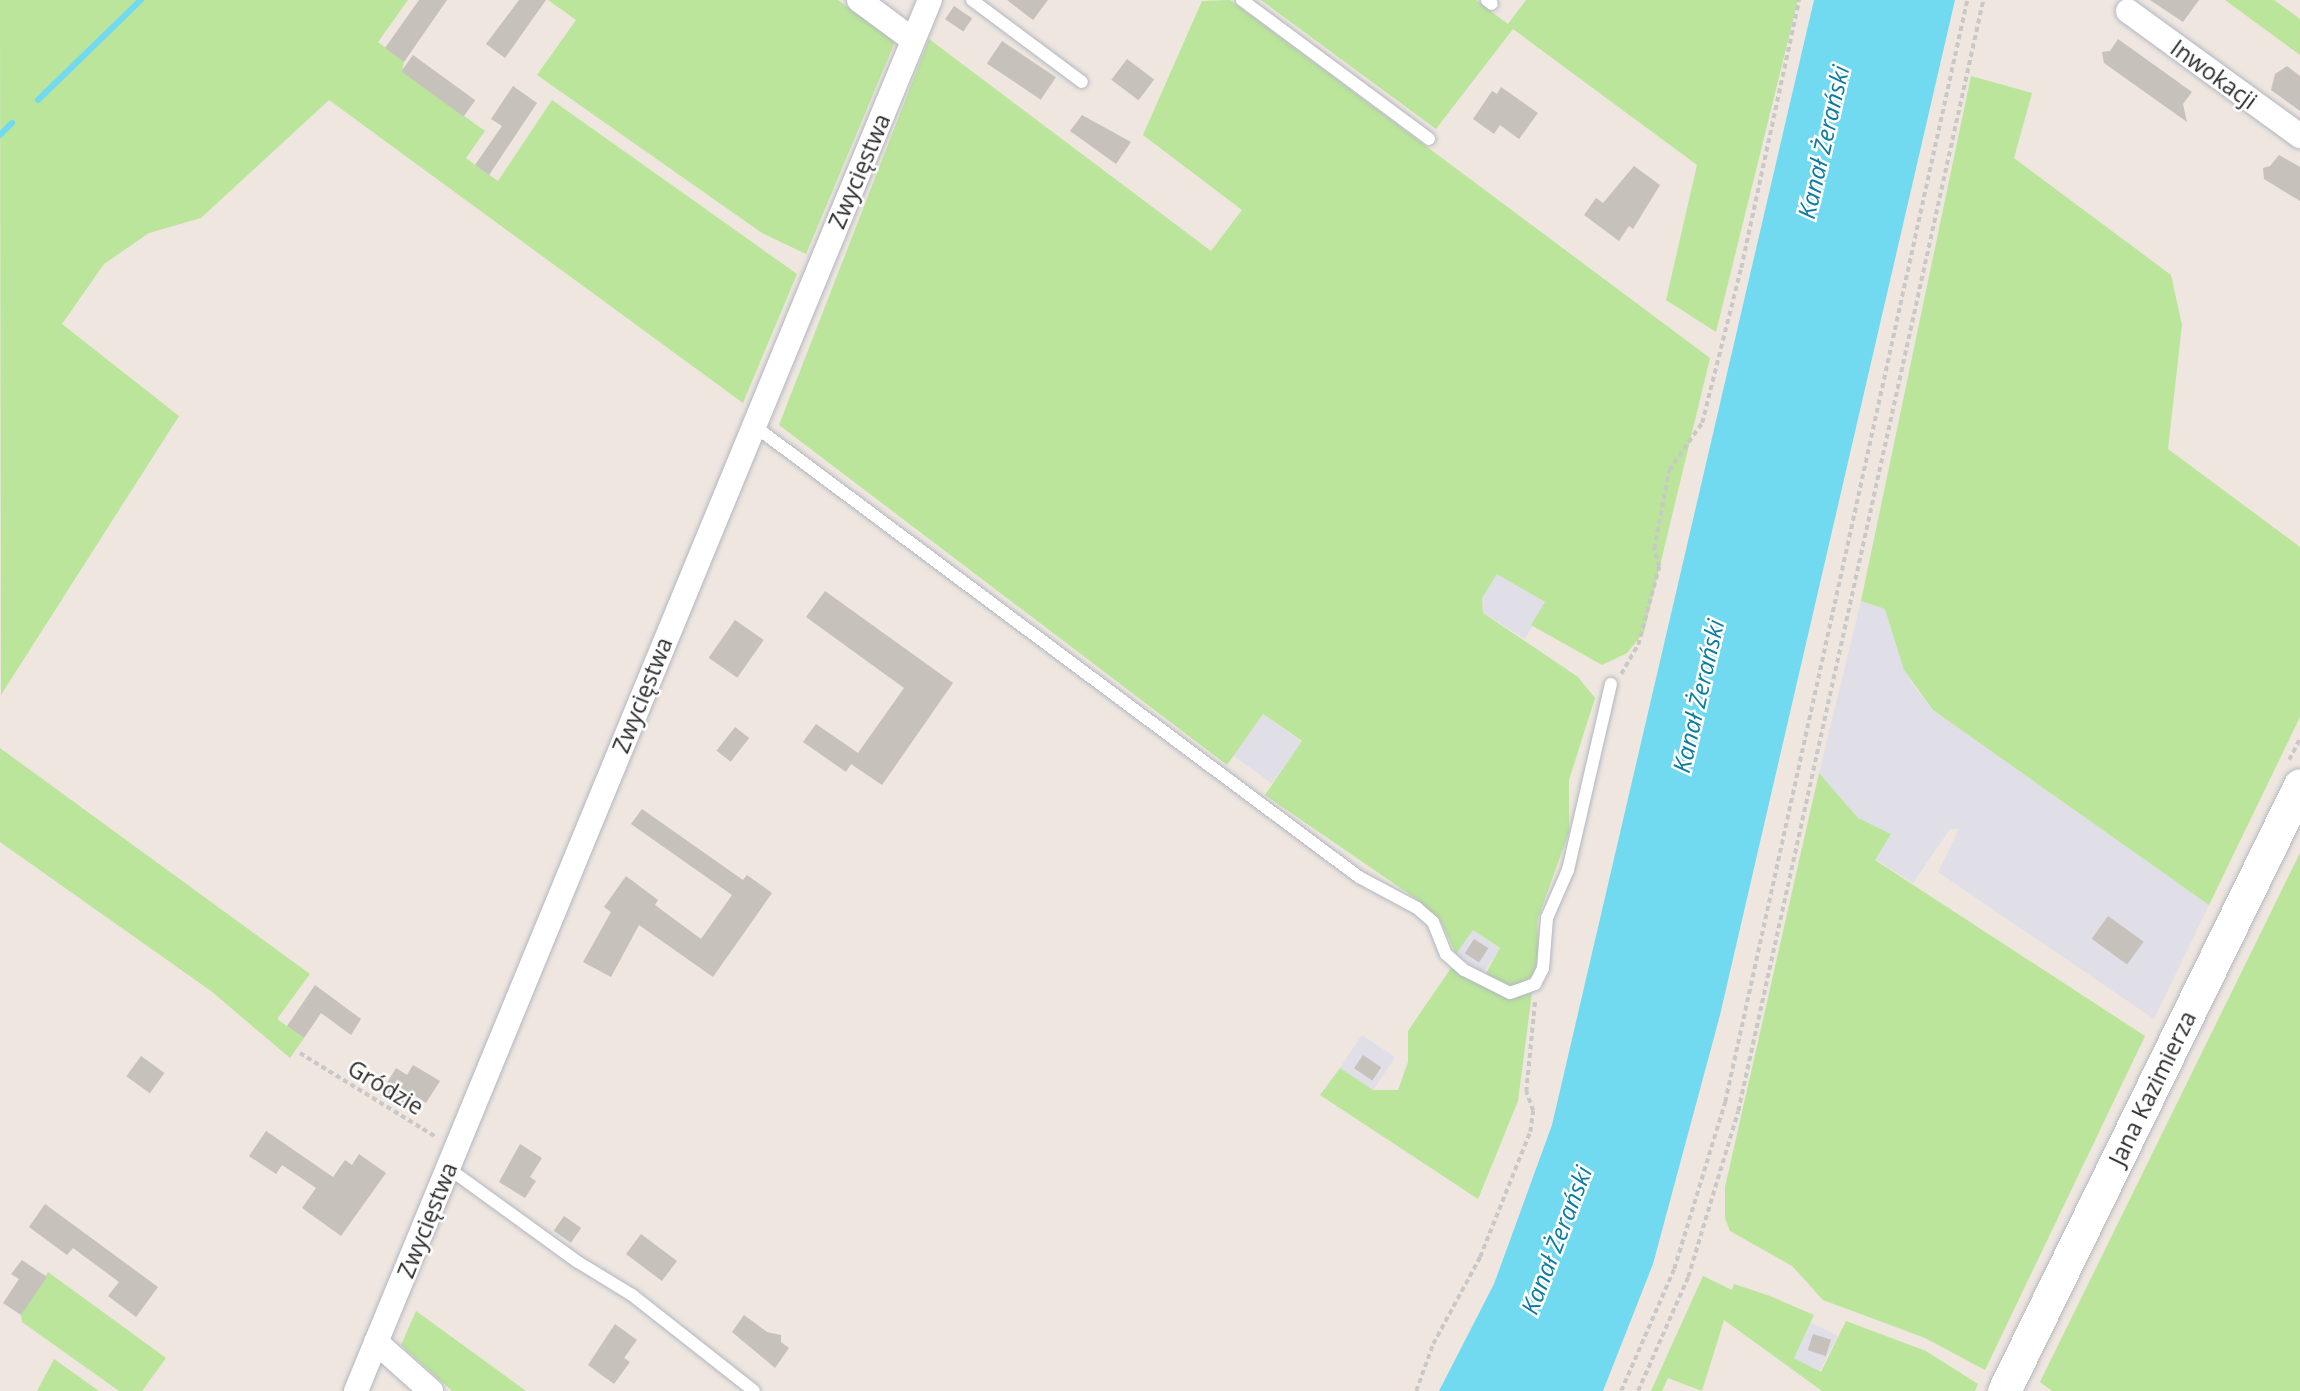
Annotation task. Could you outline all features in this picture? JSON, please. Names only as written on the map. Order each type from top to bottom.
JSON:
[{"type":"main road","name":"Jana Kazimierza","points":[[2004,1391],[2297,799]]},
{"type":"street","points":[[859,0],[913,40]]},
{"type":"street","name":"Zwycięstwa","points":[[356,1391],[930,0]]},
{"type":"street","name":"Inwokacji","points":[[2128,11],[2300,136]]},
{"type":"street","points":[[376,1342],[431,1391]]},
{"type":"lane","points":[[972,0],[1082,82]]},
{"type":"lane","points":[[1242,0],[1429,139]]},
{"type":"lane","points":[[753,425],[1359,877],[1418,908],[1433,922],[1446,954],[1464,971],[1510,993],[1535,984],[1544,968],[1547,918],[1568,870],[1611,684]]},
{"type":"lane","points":[[452,1159],[578,1262],[632,1295],[754,1391]]},
{"type":"path","points":[[1611,684],[1623,672],[1646,620],[1658,567],[1654,550],[1669,470],[1702,423],[1741,268],[1799,0]]},
{"type":"path","points":[[1621,1391],[1674,1269],[1725,1101],[1967,0]]},
{"type":"path","points":[[1639,1391],[1688,1277],[1738,1111],[1983,0]]},
{"type":"path","points":[[1416,1391],[1433,1344],[1480,1257],[1530,1132],[1533,1111],[1526,1092],[1535,984]]},
{"type":"path","name":"Gródzie","points":[[299,1053],[452,1159]]},
{"type":"shaded area","points":[[1496,573],[1545,602],[1525,639],[1483,613],[1482,598]]},
{"type":"shaded area","points":[[1861,601],[1885,609],[1912,684],[1933,710],[2209,905],[2154,1019],[1938,872],[1959,829],[1950,829],[1913,883],[1875,859],[1891,834],[1858,818],[1819,773]]},
{"type":"shaded area","points":[[1263,714],[1302,742],[1272,783],[1233,755]]},
{"type":"shaded area","points":[[1473,929],[1500,949],[1482,973],[1455,953]]},
{"type":"shaded area","points":[[1362,1035],[1395,1057],[1373,1091],[1340,1068]]},
{"type":"shaded area","points":[[1810,1322],[1838,1336],[1819,1373],[1791,1359]]},
{"type":"green space","points":[[0,0],[408,0],[378,42],[404,62],[402,71],[485,131],[466,158],[475,165],[498,181],[552,100],[797,274],[743,403],[329,100],[201,218],[149,233],[104,264],[62,324],[179,416],[1,695]]},
{"type":"green space","points":[[548,0],[838,0],[895,42],[806,254],[762,233],[537,75],[576,20]]},
{"type":"green space","points":[[1230,0],[1710,358],[1644,632],[1627,653],[1602,665],[1531,625],[1545,602],[1497,574],[1482,598],[1483,613],[1578,677],[1595,698],[1569,780],[1569,832],[1537,921],[1539,956],[1533,975],[1519,985],[1506,985],[1485,975],[1500,948],[1473,930],[1456,954],[1441,921],[1418,900],[1265,795],[1302,741],[1263,714],[1227,765],[779,425],[929,39],[1211,251],[1242,210],[1143,135],[1202,1]]},
{"type":"green space","points":[[1261,0],[1476,0],[1508,24],[1526,0],[1798,0],[1716,332],[1666,300],[1697,165],[1513,29],[1436,129]]},
{"type":"green space","points":[[2225,0],[2274,0],[2300,19],[2300,55]]},
{"type":"green space","points":[[1971,76],[2032,93],[2014,158],[2171,275],[2182,325],[2168,449],[2300,547],[2300,717],[2209,905],[1933,710],[1904,670],[1885,609],[1861,601]]},
{"type":"green space","points":[[0,748],[310,974],[277,1019],[304,1038],[290,1058],[211,991],[0,842]]},
{"type":"green space","points":[[1819,773],[1858,818],[1891,834],[1875,860],[2145,1036],[1985,1370],[1925,1338],[1823,1300],[1792,1266],[1730,1231],[1725,1218],[1725,1187]]},
{"type":"green space","points":[[2300,853],[2300,1391],[2052,1391],[2040,1382]]},
{"type":"green space","points":[[1451,968],[1508,999],[1532,993],[1518,1101],[1478,1199],[1320,1095],[1340,1068],[1373,1090],[1398,1090],[1408,1062],[1408,1031]]},
{"type":"green space","points":[[48,1272],[166,1358],[142,1391],[119,1391],[22,1322],[21,1315]]},
{"type":"green space","points":[[1703,1276],[1732,1290],[1734,1284],[1814,1315],[1794,1358],[1821,1372],[1846,1321],[1926,1351],[1978,1384],[1975,1391],[1822,1391],[1724,1320],[1702,1391],[1668,1378],[1662,1391],[1651,1391]]},
{"type":"green space","points":[[416,1311],[526,1391],[452,1391],[401,1345]]},
{"type":"green space","points":[[54,1359],[99,1391],[37,1391]]},
{"type":"water","name":"Kanał Żerański","points":[[1814,0],[1955,0],[1720,1015],[1653,1264],[1603,1391],[1439,1391],[1494,1284],[1552,1125]]},
{"type":"building","points":[[419,0],[447,0],[404,62],[385,48]]},
{"type":"building","points":[[519,0],[546,0],[505,58],[486,44]]},
{"type":"building","points":[[1007,0],[1048,0],[1033,20]]},
{"type":"building","points":[[2150,0],[2199,0],[2183,22]]},
{"type":"building","points":[[954,6],[972,18],[963,32],[945,19]]},
{"type":"building","points":[[2118,39],[2192,92],[2183,104],[2187,122],[2104,63],[2102,52],[2110,51]]},
{"type":"building","points":[[1002,41],[1056,77],[1041,100],[987,63]]},
{"type":"building","points":[[413,55],[475,100],[464,116],[401,71]]},
{"type":"building","points":[[1127,59],[1154,79],[1139,100],[1111,80]]},
{"type":"building","points":[[2287,66],[2300,76],[2300,111],[2271,90],[2275,74]]},
{"type":"building","points":[[513,86],[537,103],[489,175],[475,165],[502,126],[491,119]]},
{"type":"building","points":[[1501,87],[1538,113],[1519,139],[1500,125],[1494,134],[1473,119],[1492,91],[1497,94]]},
{"type":"building","points":[[1082,115],[1131,142],[1116,164],[1070,131]]},
{"type":"building","points":[[2279,155],[2300,167],[2300,201],[2264,179],[2263,168],[2270,166]]},
{"type":"building","points":[[1634,166],[1660,185],[1633,229],[1629,226],[1619,241],[1584,215],[1596,198],[1603,203]]},
{"type":"building","points":[[825,591],[953,683],[882,785],[851,764],[846,772],[803,742],[816,724],[858,753],[904,688],[806,617]]},
{"type":"building","points":[[735,620],[764,640],[737,678],[709,658]]},
{"type":"building","points":[[735,727],[749,738],[731,762],[717,751]]},
{"type":"building","points":[[642,809],[743,880],[747,875],[772,893],[713,977],[639,925],[611,977],[583,962],[611,912],[604,907],[626,876],[658,900],[655,905],[701,939],[732,895],[631,824]]},
{"type":"building","points":[[2108,916],[2144,942],[2127,965],[2092,939]]},
{"type":"building","points":[[1474,939],[1488,948],[1479,963],[1465,953]]},
{"type":"building","points":[[315,985],[361,1019],[351,1035],[321,1013],[304,1038],[287,1026]]},
{"type":"building","points":[[1363,1055],[1381,1067],[1372,1081],[1354,1068]]},
{"type":"building","points":[[141,1056],[164,1073],[150,1093],[126,1076]]},
{"type":"building","points":[[413,1065],[440,1081],[426,1103],[414,1095],[404,1110],[380,1095],[396,1068],[407,1075]]},
{"type":"building","points":[[266,1131],[333,1177],[345,1160],[352,1165],[359,1154],[386,1173],[341,1236],[302,1208],[316,1188],[282,1165],[276,1174],[249,1156]]},
{"type":"building","points":[[520,1144],[542,1158],[530,1177],[536,1181],[525,1198],[499,1182]]},
{"type":"building","points":[[45,1204],[158,1287],[136,1317],[108,1296],[119,1282],[73,1248],[67,1255],[29,1227]]},
{"type":"building","points":[[564,1216],[581,1228],[571,1243],[554,1231]]},
{"type":"building","points":[[641,1234],[677,1261],[662,1281],[626,1254]]},
{"type":"building","points":[[22,1260],[47,1277],[21,1315],[3,1303],[19,1279],[11,1274]]},
{"type":"building","points":[[744,1315],[767,1332],[781,1335],[781,1342],[789,1348],[775,1368],[732,1332]]},
{"type":"building","points":[[615,1324],[637,1340],[624,1358],[630,1362],[614,1384],[588,1365]]},
{"type":"building","points":[[1813,1334],[1831,1340],[1826,1356],[1808,1350]]},
{"type":"waterway","points":[[38,100],[141,0]]},
{"type":"waterway","points":[[0,135],[12,123]]}]
